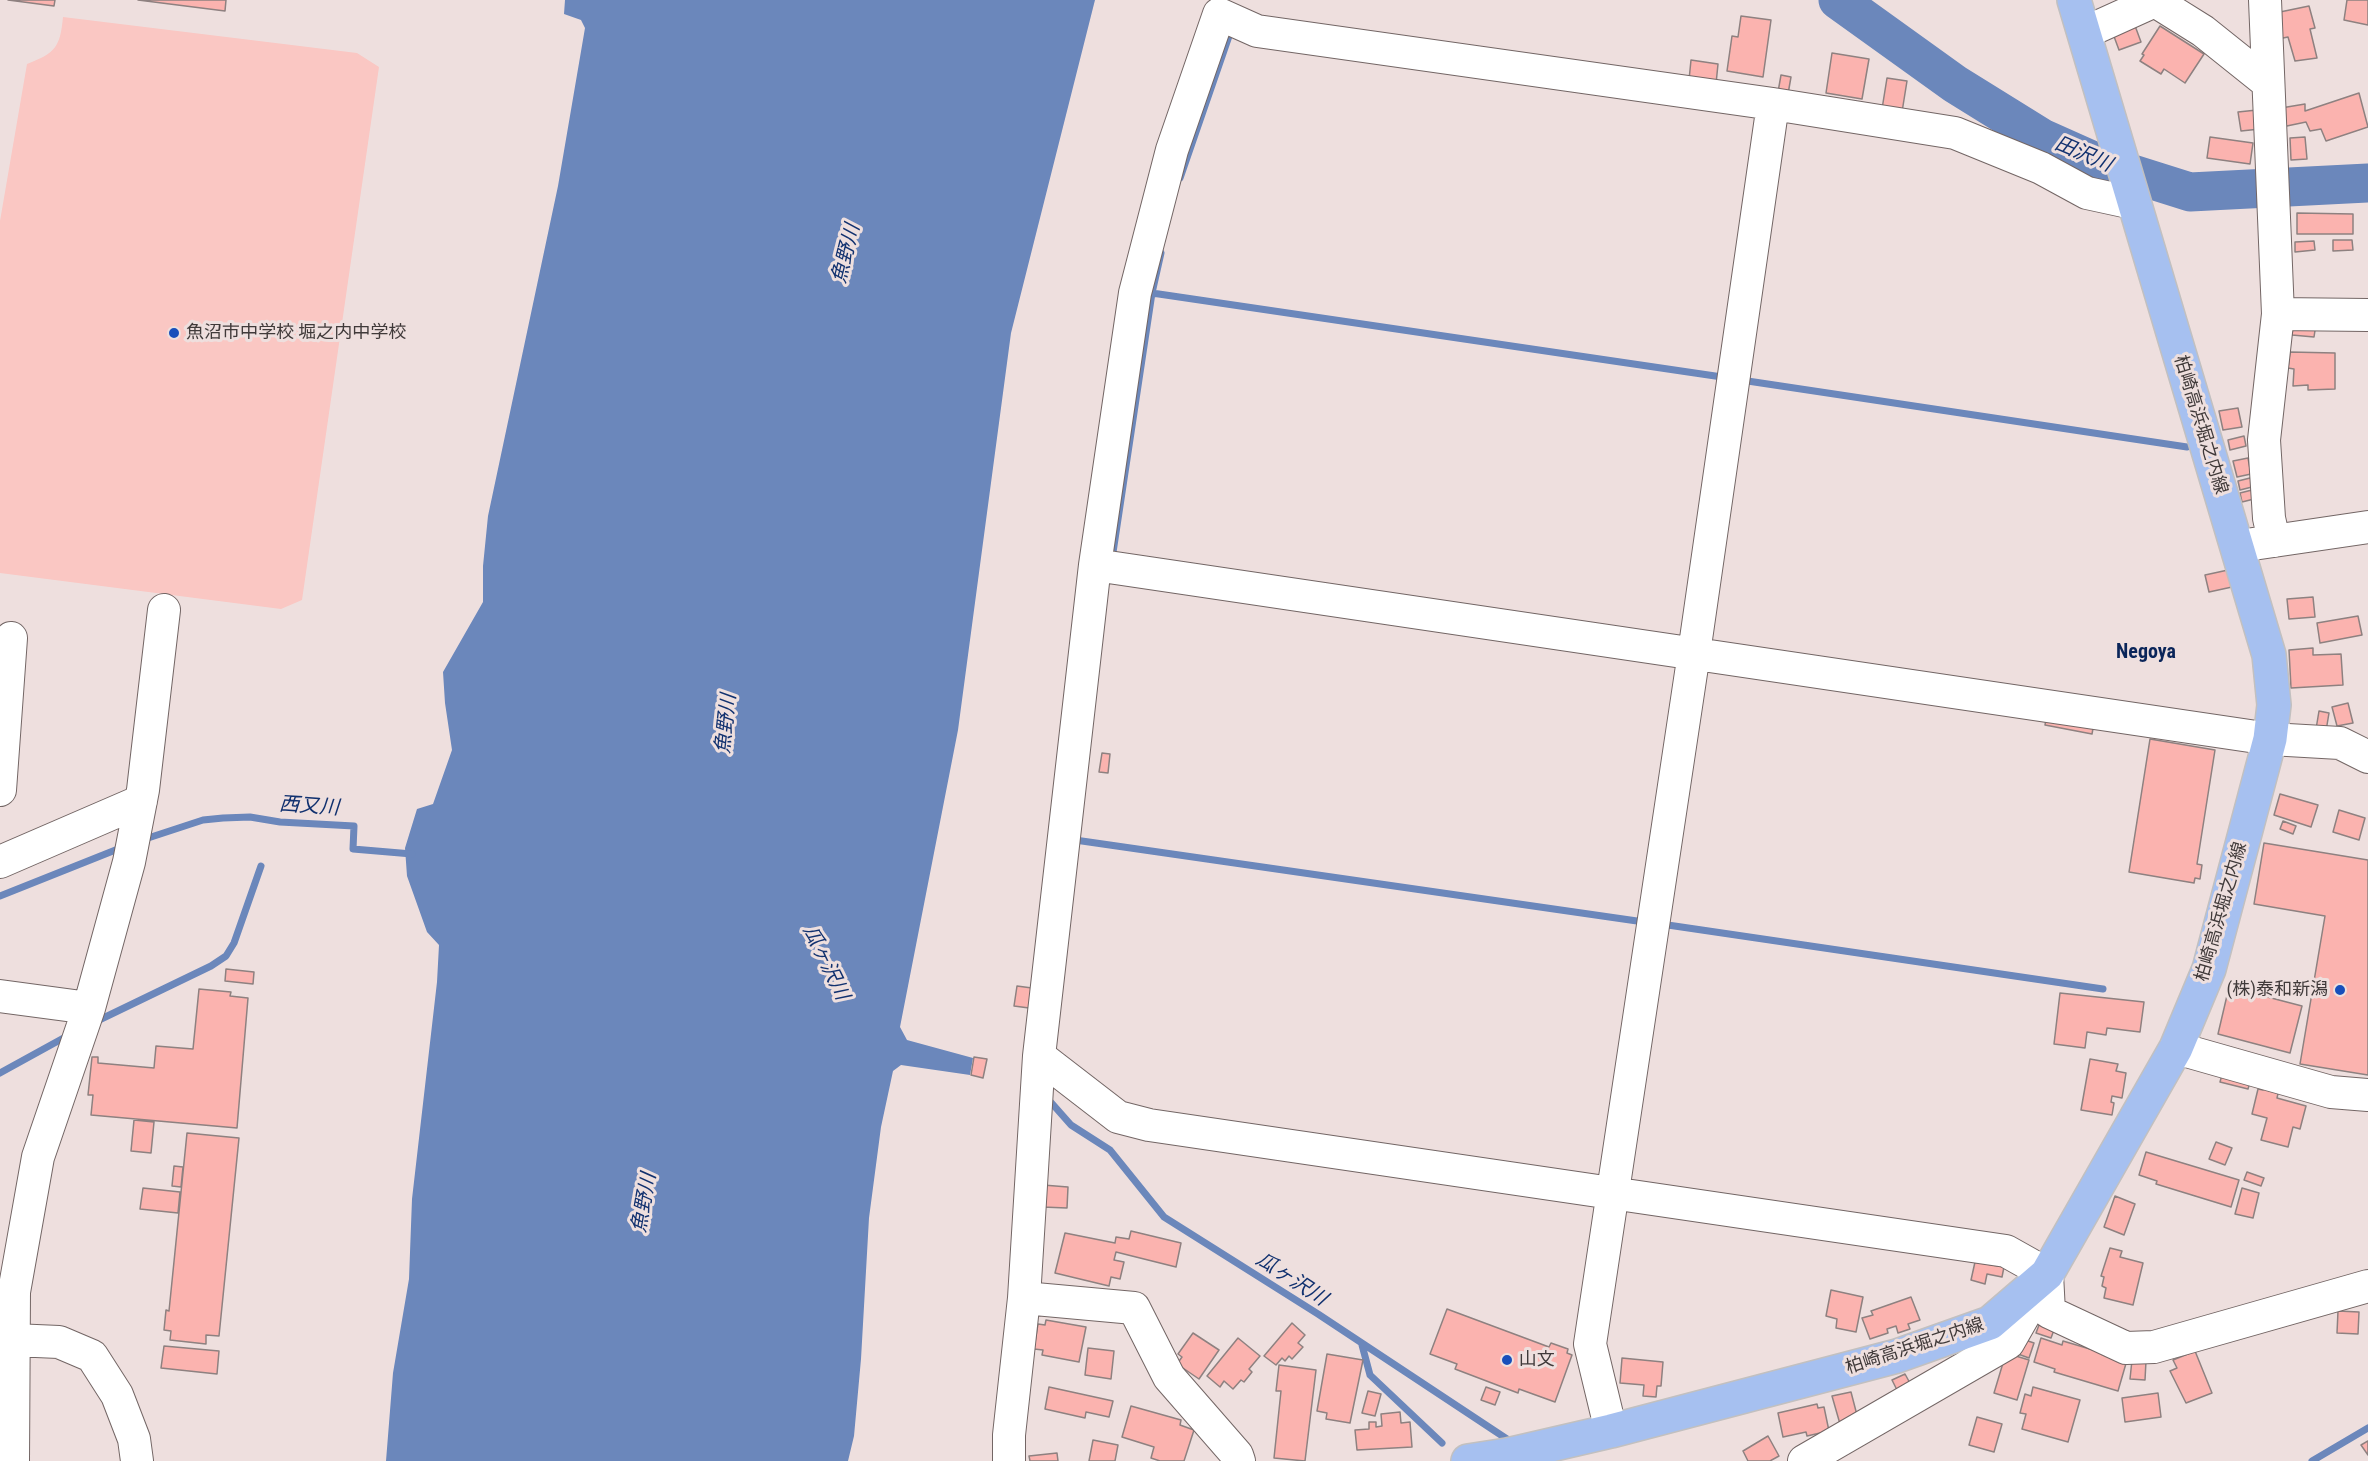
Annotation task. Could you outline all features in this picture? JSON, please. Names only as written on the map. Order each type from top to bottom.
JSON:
[{"type":"main road","name":"柏崎高浜堀之内線","points":[[1468,1461],[1507,1455],[1611,1431],[1897,1356],[1990,1323],[2047,1274],[2176,1048],[2209,969],[2270,739],[2274,705],[2269,655],[2074,0]]},
{"type":"street","points":[[2084,33],[2156,0],[2204,31],[2268,83]]},
{"type":"street","points":[[2265,0],[2278,314],[2264,440],[2269,518],[2274,541]]},
{"type":"street","points":[[1009,1461],[1009,1435],[1024,1298],[1039,1056],[1095,566],[1135,292],[1172,150],[1219,14],[1257,30],[1773,104],[1955,133],[2041,168],[2087,193],[2131,196]]},
{"type":"street","points":[[1611,1431],[1590,1344],[1694,653],[1773,104]]},
{"type":"street","points":[[2278,314],[2368,315]]},
{"type":"street","points":[[2237,547],[2368,527]]},
{"type":"street","points":[[1095,566],[2270,739],[2340,743],[2368,757]]},
{"type":"street","points":[[13,1461],[14,1292],[38,1157],[85,1021],[129,861],[139,806],[164,610]]},
{"type":"street","points":[[0,790],[11,639]]},
{"type":"street","points":[[0,862],[139,806]]},
{"type":"street","points":[[0,996],[85,1021]]},
{"type":"street","points":[[2176,1048],[2331,1092],[2368,1095]]},
{"type":"street","points":[[1039,1056],[1118,1117],[1149,1125],[2006,1251],[2047,1274]]},
{"type":"street","points":[[2047,1274],[2049,1312],[2126,1348],[2154,1347],[2368,1287]]},
{"type":"street","points":[[1804,1461],[2007,1343],[2047,1274]]},
{"type":"street","points":[[1024,1298],[1134,1308],[1169,1377],[1237,1455],[1239,1461]]},
{"type":"street","points":[[13,1340],[59,1341],[92,1356],[117,1395],[135,1439],[137,1461]]},
{"type":"shaded area","name":"魚沼市中学校 堀之内中学校","points":[[63,17],[357,53],[379,67],[302,600],[281,609],[0,573],[0,221],[27,64],[50,52],[58,43]]},
{"type":"water","name":"魚野川","points":[[565,0],[1095,0],[1011,333],[958,730],[900,1027],[907,1040],[973,1058],[970,1075],[901,1065],[893,1071],[881,1127],[869,1218],[861,1359],[854,1436],[848,1461],[386,1461],[393,1373],[409,1279],[412,1199],[437,982],[439,945],[427,932],[407,876],[405,848],[417,809],[433,804],[452,750],[443,672],[483,602],[483,566],[488,516],[558,186],[585,28],[581,20],[564,14]]},
{"type":"building","points":[[8,0],[55,0],[54,6]]},
{"type":"building","points":[[138,0],[226,0],[225,11]]},
{"type":"building","points":[[2347,0],[2368,0],[2368,25],[2344,20]]},
{"type":"building","points":[[2309,6],[2315,28],[2310,29],[2317,58],[2295,61],[2288,37],[2278,39],[2280,12]]},
{"type":"building","points":[[1741,16],[1771,20],[1763,77],[1727,71],[1732,36],[1738,37]]},
{"type":"building","points":[[2134,23],[2141,42],[2119,50],[2112,31]]},
{"type":"building","points":[[2160,26],[2204,54],[2185,83],[2164,69],[2161,74],[2140,61]]},
{"type":"building","points":[[1832,53],[1869,59],[1862,99],[1826,93]]},
{"type":"building","points":[[1691,60],[1718,64],[1716,84],[1689,80]]},
{"type":"building","points":[[1781,75],[1791,77],[1788,94],[1778,92]]},
{"type":"building","points":[[1887,78],[1907,81],[1902,112],[1882,109]]},
{"type":"building","points":[[2359,93],[2368,127],[2326,141],[2321,129],[2310,131],[2306,122],[2282,127],[2281,108],[2305,104],[2305,111]]},
{"type":"building","points":[[2257,110],[2260,129],[2241,131],[2238,112]]},
{"type":"building","points":[[2210,137],[2253,143],[2250,164],[2207,158]]},
{"type":"building","points":[[2305,137],[2307,159],[2291,160],[2290,138]]},
{"type":"building","points":[[2297,213],[2353,214],[2353,234],[2297,234]]},
{"type":"building","points":[[2333,240],[2352,240],[2353,250],[2333,251]]},
{"type":"building","points":[[2314,241],[2315,250],[2295,252],[2295,242]]},
{"type":"building","points":[[2294,321],[2316,324],[2314,337],[2292,335]]},
{"type":"building","points":[[2290,352],[2335,353],[2335,389],[2308,390],[2308,385],[2293,386],[2294,369],[2288,368]]},
{"type":"building","points":[[2238,408],[2242,427],[2223,430],[2219,411]]},
{"type":"building","points":[[2244,436],[2246,446],[2230,450],[2228,440]]},
{"type":"building","points":[[2248,458],[2251,474],[2237,477],[2233,461]]},
{"type":"building","points":[[2254,477],[2256,486],[2240,490],[2238,481]]},
{"type":"building","points":[[2256,489],[2258,498],[2242,502],[2240,493]]},
{"type":"building","points":[[2228,570],[2232,587],[2209,592],[2205,575]]},
{"type":"building","points":[[2313,597],[2315,617],[2289,619],[2287,599]]},
{"type":"building","points":[[2358,616],[2362,635],[2320,643],[2317,623]]},
{"type":"building","points":[[2313,648],[2313,655],[2341,654],[2343,685],[2291,688],[2289,650]]},
{"type":"building","points":[[2348,703],[2353,723],[2337,726],[2332,707]]},
{"type":"building","points":[[2319,711],[2329,713],[2326,731],[2316,729]]},
{"type":"building","points":[[2047,714],[2094,723],[2092,734],[2045,725]]},
{"type":"building","points":[[2150,739],[2215,750],[2197,864],[2202,865],[2200,879],[2195,878],[2194,883],[2129,872]]},
{"type":"building","points":[[1102,753],[1110,754],[1108,773],[1099,772]]},
{"type":"building","points":[[2280,794],[2318,805],[2311,827],[2274,815]]},
{"type":"building","points":[[2339,810],[2365,818],[2359,840],[2333,832]]},
{"type":"building","points":[[2283,821],[2296,826],[2293,834],[2280,829]]},
{"type":"building","name":"(株)泰和新潟","points":[[2264,843],[2368,860],[2368,1075],[2300,1064],[2325,916],[2254,904]]},
{"type":"building","points":[[226,969],[254,972],[253,984],[225,981]]},
{"type":"building","points":[[1017,986],[1032,988],[1029,1008],[1014,1006]]},
{"type":"building","points":[[2229,987],[2302,1006],[2290,1053],[2218,1034]]},
{"type":"building","points":[[199,989],[231,992],[230,996],[248,998],[237,1128],[91,1115],[93,1095],[88,1095],[92,1057],[98,1057],[98,1063],[154,1068],[156,1046],[193,1049]]},
{"type":"building","points":[[2060,993],[2144,1002],[2140,1032],[2107,1028],[2106,1035],[2087,1032],[2085,1048],[2054,1044]]},
{"type":"building","points":[[974,1057],[987,1059],[983,1078],[971,1075]]},
{"type":"building","points":[[2090,1059],[2118,1064],[2116,1071],[2126,1073],[2122,1098],[2112,1096],[2111,1102],[2114,1103],[2112,1115],[2081,1110]]},
{"type":"building","points":[[2224,1067],[2252,1074],[2248,1089],[2220,1082]]},
{"type":"building","points":[[2264,1085],[2279,1089],[2277,1098],[2306,1106],[2300,1129],[2293,1127],[2288,1147],[2261,1140],[2267,1118],[2252,1114],[2258,1089],[2263,1090]]},
{"type":"building","points":[[134,1120],[154,1122],[151,1153],[131,1151]]},
{"type":"building","points":[[187,1133],[239,1138],[219,1336],[206,1335],[206,1344],[170,1340],[171,1331],[164,1330],[166,1310],[169,1311]]},
{"type":"building","points":[[2216,1142],[2232,1148],[2225,1165],[2209,1159]]},
{"type":"building","points":[[2146,1152],[2239,1180],[2231,1207],[2156,1184],[2157,1181],[2139,1175]]},
{"type":"building","points":[[174,1166],[183,1167],[181,1187],[172,1186]]},
{"type":"building","points":[[2247,1172],[2264,1178],[2261,1186],[2244,1180]]},
{"type":"building","points":[[1043,1185],[1068,1187],[1067,1208],[1042,1207]]},
{"type":"building","points":[[143,1188],[180,1192],[178,1213],[140,1209]]},
{"type":"building","points":[[2242,1188],[2259,1193],[2253,1218],[2235,1214]]},
{"type":"building","points":[[2115,1196],[2135,1204],[2124,1235],[2104,1227]]},
{"type":"building","points":[[1131,1231],[1181,1243],[1176,1267],[1116,1252],[1114,1260],[1124,1262],[1120,1279],[1111,1277],[1109,1286],[1055,1273],[1065,1233],[1115,1243],[1116,1237],[1129,1239]]},
{"type":"building","points":[[2110,1248],[2122,1251],[2120,1257],[2143,1263],[2133,1305],[2104,1298],[2106,1288],[2102,1286],[2104,1277],[2101,1276]]},
{"type":"building","points":[[1975,1262],[2004,1267],[2002,1277],[1987,1274],[1985,1284],[1971,1280]]},
{"type":"building","points":[[1831,1290],[1863,1297],[1856,1332],[1836,1328],[1837,1319],[1826,1316]]},
{"type":"building","points":[[1911,1297],[1920,1320],[1908,1324],[1910,1329],[1898,1333],[1896,1326],[1887,1329],[1888,1333],[1870,1339],[1862,1318],[1873,1315],[1871,1311]]},
{"type":"building","name":"山文","points":[[1447,1309],[1549,1347],[1551,1343],[1568,1349],[1567,1353],[1572,1355],[1555,1402],[1519,1389],[1518,1393],[1455,1369],[1457,1364],[1430,1354]]},
{"type":"building","points":[[2338,1311],[2359,1312],[2358,1334],[2337,1333]]},
{"type":"building","points":[[1046,1320],[1086,1327],[1079,1362],[1042,1355],[1043,1350],[1034,1349],[1038,1324],[1045,1325]]},
{"type":"building","points":[[1292,1323],[1305,1335],[1298,1343],[1303,1347],[1292,1359],[1289,1356],[1285,1361],[1282,1358],[1276,1365],[1264,1356]]},
{"type":"building","points":[[2039,1325],[2054,1330],[2051,1338],[2036,1333]]},
{"type":"building","points":[[1193,1333],[1219,1350],[1199,1379],[1177,1364],[1182,1357],[1178,1354]]},
{"type":"building","points":[[1238,1338],[1260,1356],[1249,1369],[1252,1372],[1244,1382],[1241,1380],[1233,1389],[1224,1381],[1220,1387],[1207,1376]]},
{"type":"building","points":[[2019,1338],[2034,1343],[2029,1358],[2015,1353]]},
{"type":"building","points":[[2041,1338],[2062,1345],[2063,1341],[2127,1360],[2118,1391],[2054,1372],[2055,1369],[2034,1362]]},
{"type":"building","points":[[164,1346],[219,1351],[217,1374],[161,1368]]},
{"type":"building","points":[[1088,1348],[1114,1351],[1111,1379],[1085,1375]]},
{"type":"building","points":[[2195,1351],[2212,1393],[2186,1403],[2170,1371],[2177,1368],[2173,1360]]},
{"type":"building","points":[[2006,1353],[2029,1360],[2017,1400],[1994,1393]]},
{"type":"building","points":[[1327,1354],[1363,1360],[1350,1423],[1326,1419],[1327,1413],[1317,1411]]},
{"type":"building","points":[[1622,1358],[1663,1362],[1661,1386],[1657,1386],[1656,1397],[1643,1396],[1644,1385],[1620,1383]]},
{"type":"building","points":[[2132,1360],[2146,1361],[2145,1380],[2130,1379]]},
{"type":"building","points":[[1279,1365],[1316,1370],[1305,1461],[1274,1458],[1281,1391],[1276,1391]]},
{"type":"building","points":[[1905,1374],[1911,1385],[1898,1392],[1892,1380]]},
{"type":"building","points":[[1049,1387],[1113,1401],[1109,1417],[1086,1412],[1085,1418],[1045,1409]]},
{"type":"building","points":[[1486,1387],[1500,1392],[1495,1405],[1481,1400]]},
{"type":"building","points":[[2033,1387],[2080,1400],[2068,1442],[2022,1429],[2026,1414],[2020,1413],[2025,1394],[2031,1396]]},
{"type":"building","points":[[1368,1391],[1381,1394],[1375,1416],[1362,1413]]},
{"type":"building","points":[[1851,1392],[1858,1419],[1840,1424],[1832,1396]]},
{"type":"building","points":[[2158,1393],[2161,1417],[2125,1422],[2122,1398]]},
{"type":"building","points":[[1817,1404],[1818,1408],[1824,1407],[1829,1431],[1807,1436],[1806,1432],[1783,1437],[1778,1413]]},
{"type":"building","points":[[1131,1406],[1181,1420],[1180,1425],[1194,1430],[1184,1461],[1160,1461],[1151,1458],[1154,1447],[1122,1437]]},
{"type":"building","points":[[1400,1412],[1401,1423],[1410,1422],[1412,1447],[1357,1450],[1355,1430],[1369,1429],[1369,1422],[1376,1422],[1376,1427],[1382,1426],[1381,1414]]},
{"type":"building","points":[[1977,1417],[2002,1424],[1994,1452],[1969,1445]]},
{"type":"building","points":[[1768,1436],[1779,1456],[1770,1461],[1748,1461],[1743,1451]]},
{"type":"building","points":[[1093,1440],[1118,1445],[1115,1461],[1089,1461]]},
{"type":"building","points":[[2368,1441],[2368,1455],[2361,1445]]},
{"type":"building","points":[[1057,1453],[1058,1461],[1030,1461],[1029,1456]]},
{"type":"waterway","name":"田沢川","points":[[1838,0],[1955,84],[2042,138],[2098,163],[2190,192],[2368,183]]},
{"type":"waterway","points":[[1180,178],[1229,36]]},
{"type":"waterway","points":[[1112,559],[1152,293],[1161,253]]},
{"type":"waterway","points":[[1152,293],[1722,377]]},
{"type":"waterway","points":[[1741,380],[2187,447]]},
{"type":"waterway","name":"西又川","points":[[142,840],[203,820],[250,817],[280,822],[354,826],[353,849],[412,854]]},
{"type":"waterway","points":[[1075,840],[1644,922]]},
{"type":"waterway","name":"西又川","points":[[0,896],[123,847]]},
{"type":"waterway","points":[[95,1022],[211,966],[226,956],[234,943],[261,866]]},
{"type":"waterway","points":[[1661,924],[2103,989]]},
{"type":"waterway","points":[[0,1073],[69,1035]]},
{"type":"waterway","name":"瓜ヶ沢川","points":[[1048,1099],[1071,1125],[1110,1150],[1164,1217],[1318,1314],[1513,1443]]},
{"type":"waterway","points":[[1362,1345],[1370,1375],[1442,1443]]},
{"type":"waterway","name":"瓜ヶ沢川","points":[[2312,1461],[2368,1428]]},
{"type":"place","name":"魚沼市中学校 堀之内中学校","points":[[174,333]]},
{"type":"place","name":"(株)泰和新潟","points":[[2340,990]]},
{"type":"place","name":"山文","points":[[1507,1360]]},
{"type":"district","name":"Negoya","points":[[2146,653]]}]
